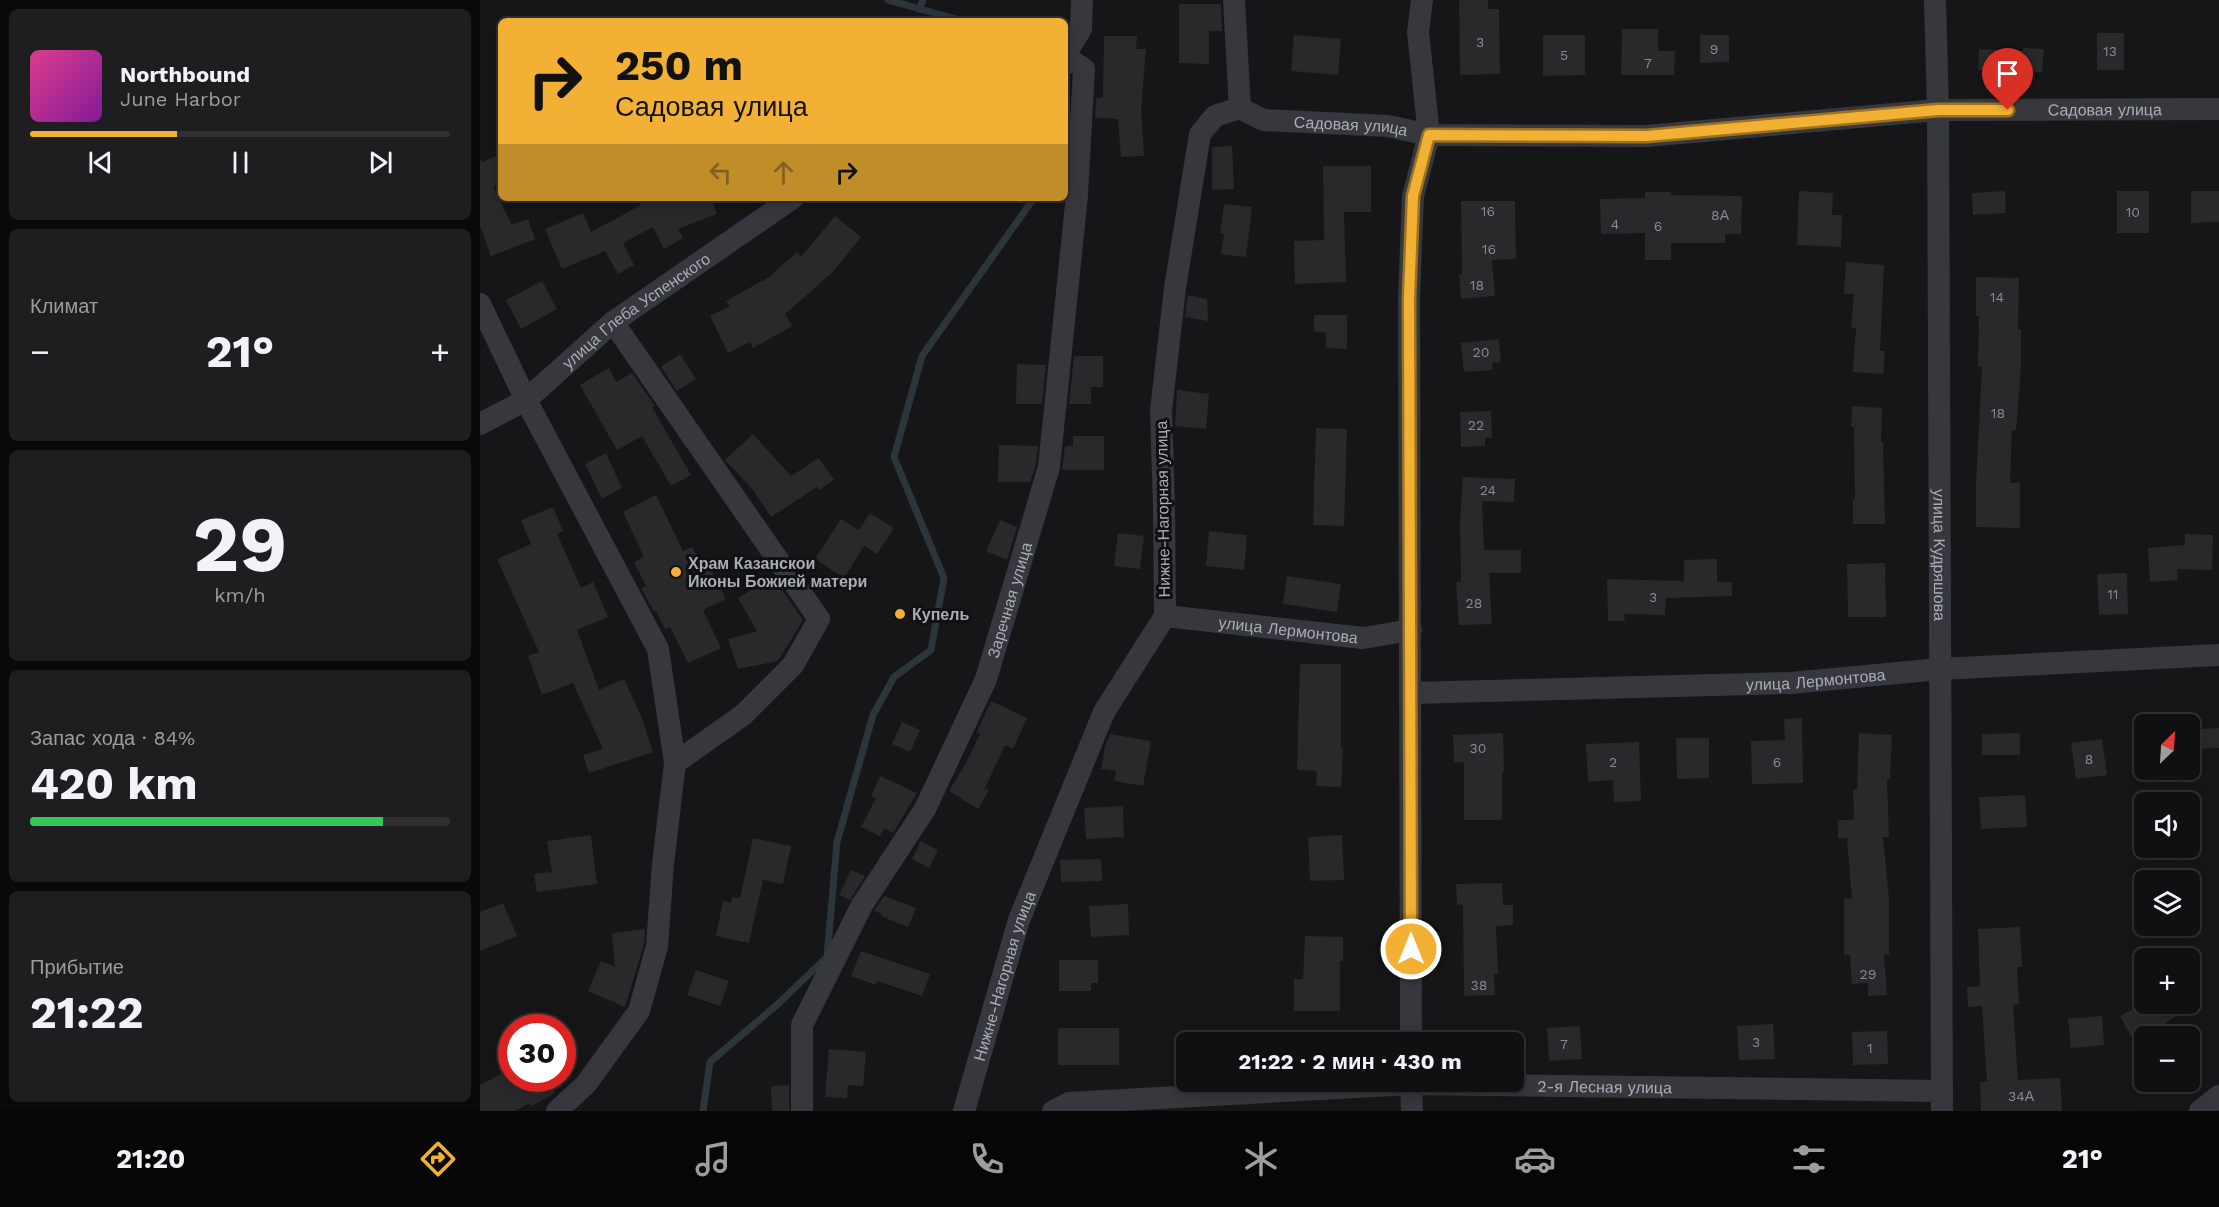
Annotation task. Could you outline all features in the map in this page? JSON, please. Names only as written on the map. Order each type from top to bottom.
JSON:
[{"type":"street","name":"Заречная улица","points":[[1068,51],[1081,29],[1082,0]]},
{"type":"street","points":[[1234,0],[1240,108]]},
{"type":"street","points":[[1412,1032],[1409,298],[1413,196],[1429,135],[1418,32],[1422,0]]},
{"type":"street","name":"улица Кудряшова","points":[[1935,0],[1938,110],[1942,1101]]},
{"type":"street","name":"Заречная улица","points":[[802,1111],[802,1025],[862,905],[925,808],[986,679],[1049,467],[1077,195],[1084,69],[1068,58]]},
{"type":"street","name":"Садовая улица","points":[[1240,108],[1263,120],[1388,126],[1429,135],[1647,136],[1938,110],[2219,109]]},
{"type":"street","name":"Нижне-Нагорная улица","points":[[964,1111],[1019,920],[1104,712],[1165,616],[1161,411],[1175,288],[1200,134],[1215,116],[1240,108]]},
{"type":"street","name":"улица Глеба Успенского","points":[[480,424],[526,400],[613,322],[789,201]]},
{"type":"street","points":[[480,304],[526,400],[658,649],[675,763],[663,864],[657,946],[639,1011],[586,1084],[557,1111]]},
{"type":"street","points":[[613,322],[819,619],[793,665],[743,715],[675,763]]},
{"type":"street","name":"улица Лермонтова","points":[[1165,616],[1363,638],[1411,630]]},
{"type":"street","name":"улица Лермонтова","points":[[1411,693],[1791,683],[1940,669],[2219,655]]},
{"type":"street","name":"2-я Лесная улица","points":[[1524,1087],[1942,1101]]},
{"type":"street","name":"2-я Лесная улица","points":[[1053,1111],[1069,1103],[1258,1092]]},
{"type":"street","points":[[1412,1092],[1412,1111]]},
{"type":"street","points":[[2200,1111],[2219,1095]]},
{"type":"building","points":[[1459,0],[1488,0],[1488,9],[1499,9],[1500,74],[1460,75]]},
{"type":"building","points":[[1179,4],[1221,4],[1222,31],[1209,31],[1209,64],[1179,63]]},
{"type":"building","points":[[1622,29],[1658,29],[1658,51],[1675,51],[1674,75],[1621,75]]},
{"type":"building","points":[[2097,33],[2124,33],[2124,70],[2097,70]]},
{"type":"building","points":[[1294,35],[1341,39],[1338,75],[1291,71]]},
{"type":"building","points":[[1543,35],[1585,35],[1585,75],[1543,76]]},
{"type":"building","points":[[1700,35],[1729,35],[1729,62],[1700,63]]},
{"type":"building","points":[[1104,36],[1137,36],[1136,49],[1146,49],[1141,110],[1144,156],[1121,157],[1118,119],[1095,118],[1096,98],[1103,98]]},
{"type":"building","points":[[2023,48],[2044,49],[2042,72],[1978,70],[1979,49],[2023,51]]},
{"type":"building","points":[[1232,146],[1234,189],[1212,190],[1212,147]]},
{"type":"building","points":[[498,155],[498,184],[493,187],[498,201],[512,225],[528,219],[535,239],[491,256],[480,226],[480,159],[482,162]]},
{"type":"building","points":[[1323,166],[1371,166],[1371,212],[1344,212],[1346,282],[1295,284],[1294,241],[1324,240]]},
{"type":"building","points":[[1799,191],[1833,193],[1832,215],[1842,215],[1841,247],[1797,245]]},
{"type":"building","points":[[2005,191],[2006,213],[1973,215],[1972,193]]},
{"type":"building","points":[[2117,191],[2149,191],[2149,233],[2117,233]]},
{"type":"building","points":[[2191,191],[2219,191],[2219,222],[2191,223]]},
{"type":"building","points":[[1645,192],[1671,192],[1671,195],[1742,196],[1741,234],[1725,234],[1725,243],[1671,243],[1671,260],[1645,260],[1645,233],[1601,234],[1600,199],[1645,198]]},
{"type":"building","points":[[639,201],[712,201],[717,214],[678,229],[683,238],[664,249],[653,227],[623,243],[634,265],[618,274],[605,251],[562,269],[545,229],[583,213],[591,232],[641,205]]},
{"type":"building","points":[[1461,201],[1515,201],[1516,259],[1492,260],[1495,296],[1461,299],[1459,274],[1462,274]]},
{"type":"building","points":[[1224,204],[1252,207],[1246,257],[1221,254],[1224,234],[1220,233]]},
{"type":"building","points":[[835,216],[861,237],[832,273],[785,314],[792,326],[753,348],[750,342],[728,353],[710,316],[730,306],[726,301],[769,277],[797,252],[801,257]]},
{"type":"building","points":[[1846,262],[1884,265],[1880,351],[1885,351],[1883,374],[1853,372],[1856,328],[1851,328],[1854,294],[1844,294]]},
{"type":"building","points":[[1976,277],[2019,278],[2018,329],[2021,329],[2021,368],[2016,430],[2012,430],[2010,483],[2020,483],[2020,528],[1976,527],[1982,367],[1978,367],[1979,316],[1976,316]]},
{"type":"building","points":[[542,281],[557,309],[521,329],[506,300]]},
{"type":"building","points":[[1188,295],[1207,299],[1208,321],[1185,317]]},
{"type":"building","points":[[1314,315],[1347,315],[1347,349],[1326,348],[1326,332],[1314,332]]},
{"type":"building","points":[[1499,339],[1501,362],[1492,363],[1493,370],[1464,372],[1461,343]]},
{"type":"building","points":[[680,354],[696,379],[677,391],[661,367]]},
{"type":"building","points":[[1074,356],[1103,356],[1103,387],[1091,387],[1091,404],[1069,404]]},
{"type":"building","points":[[1017,364],[1046,365],[1042,404],[1016,404]]},
{"type":"building","points":[[609,368],[616,382],[632,373],[655,406],[652,407],[691,475],[671,486],[642,436],[617,450],[580,385]]},
{"type":"building","points":[[1177,390],[1209,394],[1206,429],[1175,426]]},
{"type":"building","points":[[1852,406],[1882,408],[1881,442],[1883,442],[1885,524],[1853,524],[1853,499],[1855,499]]},
{"type":"building","points":[[1491,411],[1492,438],[1485,438],[1485,446],[1461,447],[1460,412]]},
{"type":"building","points":[[1316,428],[1347,429],[1344,526],[1313,525]]},
{"type":"building","points":[[753,434],[791,476],[819,458],[834,480],[819,490],[817,487],[771,517],[753,490],[725,460]]},
{"type":"building","points":[[1073,436],[1104,436],[1104,470],[1062,470],[1065,446],[1073,446]]},
{"type":"building","points":[[999,445],[1038,446],[1036,464],[1030,482],[998,482]]},
{"type":"building","points":[[606,453],[622,488],[602,499],[585,464]]},
{"type":"building","points":[[1463,477],[1515,479],[1514,502],[1482,501],[1484,550],[1521,550],[1521,573],[1489,573],[1492,624],[1459,625],[1456,582],[1461,582],[1460,521]]},
{"type":"building","name":"Храм Казанскои Иконы Божией матери","points":[[656,495],[683,551],[692,547],[699,560],[705,557],[726,599],[703,610],[721,648],[688,663],[670,627],[665,629],[641,588],[646,586],[634,562],[644,557],[623,512]]},
{"type":"building","points":[[553,507],[563,531],[557,534],[581,588],[593,582],[608,617],[577,630],[599,690],[624,679],[642,718],[653,752],[589,773],[583,755],[603,749],[573,683],[542,695],[528,656],[539,652],[497,559],[531,544],[521,520]]},
{"type":"building","points":[[870,513],[894,528],[877,554],[864,546],[844,578],[815,559],[841,519],[859,530]]},
{"type":"building","points":[[1000,520],[1017,527],[1007,560],[986,551]]},
{"type":"building","points":[[1209,531],[1247,535],[1244,570],[1206,566]]},
{"type":"building","points":[[1118,533],[1144,536],[1140,569],[1114,566]]},
{"type":"building","points":[[2185,534],[2213,535],[2212,570],[2177,569],[2178,580],[2150,582],[2148,548],[2185,545]]},
{"type":"building","points":[[1717,559],[1717,582],[1732,582],[1732,596],[1666,598],[1665,615],[1624,614],[1625,621],[1608,621],[1607,579],[1684,581],[1684,560]]},
{"type":"building","points":[[1885,563],[1886,617],[1848,617],[1847,564]]},
{"type":"building","points":[[2127,573],[2128,614],[2099,615],[2097,574]]},
{"type":"building","points":[[1287,576],[1341,584],[1337,612],[1283,604]]},
{"type":"building","points":[[773,577],[803,620],[778,661],[738,669],[728,639],[757,631],[738,598]]},
{"type":"building","points":[[1300,664],[1341,664],[1341,749],[1343,749],[1341,787],[1316,786],[1317,771],[1297,770]]},
{"type":"building","points":[[991,701],[1027,718],[1013,749],[1005,745],[985,788],[989,790],[978,809],[949,791],[980,734],[977,732]]},
{"type":"building","points":[[1802,718],[1803,783],[1752,784],[1751,741],[1785,740],[1784,719]]},
{"type":"building","points":[[902,722],[920,730],[910,752],[892,744]]},
{"type":"building","points":[[2219,728],[2219,748],[2200,749],[2200,729]]},
{"type":"building","points":[[1503,733],[1502,820],[1464,820],[1464,762],[1454,763],[1453,735]]},
{"type":"building","points":[[1859,733],[1892,735],[1890,779],[1887,779],[1889,837],[1883,837],[1889,899],[1889,955],[1884,955],[1887,995],[1868,996],[1868,983],[1852,984],[1850,955],[1844,955],[1844,899],[1852,899],[1847,838],[1838,838],[1838,820],[1854,820],[1853,790],[1857,790]]},
{"type":"building","points":[[2020,733],[2020,755],[1982,755],[1982,734]]},
{"type":"building","points":[[1110,734],[1151,741],[1143,786],[1114,781],[1116,771],[1101,769],[1105,746]]},
{"type":"building","points":[[1676,738],[1709,738],[1709,778],[1677,779]]},
{"type":"building","points":[[2102,739],[2107,775],[2076,779],[2071,743]]},
{"type":"building","points":[[1639,742],[1641,801],[1614,802],[1613,780],[1588,782],[1586,744]]},
{"type":"building","points":[[880,776],[917,793],[893,833],[884,828],[880,836],[861,827],[876,798],[871,796]]},
{"type":"building","points":[[2025,795],[2027,827],[1981,829],[1979,797]]},
{"type":"building","points":[[1123,806],[1124,837],[1086,839],[1084,808]]},
{"type":"building","points":[[591,835],[597,884],[537,892],[534,874],[552,872],[547,841]]},
{"type":"building","points":[[1342,835],[1344,880],[1310,881],[1308,837]]},
{"type":"building","points":[[753,838],[791,846],[783,884],[763,880],[749,943],[716,936],[723,901],[731,903],[732,897],[740,898]]},
{"type":"building","points":[[921,841],[938,850],[929,868],[912,859]]},
{"type":"building","points":[[1101,859],[1102,881],[1061,882],[1060,860]]},
{"type":"building","points":[[851,870],[865,876],[850,900],[839,895]]},
{"type":"building","points":[[1502,883],[1503,905],[1513,905],[1513,925],[1496,926],[1498,974],[1494,974],[1495,995],[1464,996],[1463,904],[1457,905],[1456,884]]},
{"type":"building","points":[[884,896],[916,908],[908,927],[874,911]]},
{"type":"building","points":[[503,903],[517,936],[480,951],[480,912]]},
{"type":"building","points":[[1128,904],[1129,935],[1091,937],[1089,906]]},
{"type":"building","points":[[2020,927],[2022,967],[2017,967],[2019,1004],[2013,1005],[2018,1080],[2060,1078],[2062,1111],[1981,1111],[1980,1082],[1987,1081],[1982,1006],[1968,1007],[1967,987],[1980,986],[1978,929]]},
{"type":"building","points":[[645,929],[644,944],[625,1007],[588,991],[601,961],[615,967],[612,933]]},
{"type":"building","points":[[1305,936],[1343,937],[1343,961],[1340,961],[1340,1011],[1294,1011],[1294,979],[1303,979]]},
{"type":"building","points":[[861,951],[930,974],[922,996],[877,981],[876,985],[851,976]]},
{"type":"building","points":[[1059,960],[1098,960],[1098,983],[1091,983],[1091,991],[1059,991]]},
{"type":"building","points":[[696,970],[729,981],[720,1006],[687,995]]},
{"type":"building","points":[[2134,1008],[2134,1014],[2178,1014],[2162,1026],[2134,1026],[2134,1042],[2120,1016]]},
{"type":"building","points":[[2102,1016],[2104,1045],[2071,1048],[2068,1019]]},
{"type":"building","points":[[1773,1024],[1775,1059],[1739,1060],[1737,1026]]},
{"type":"building","points":[[1580,1026],[1582,1059],[1549,1061],[1547,1028]]},
{"type":"building","points":[[1058,1028],[1119,1028],[1119,1065],[1058,1065]]},
{"type":"building","points":[[1887,1031],[1888,1064],[1853,1065],[1852,1032]]},
{"type":"building","points":[[829,1049],[866,1052],[863,1086],[848,1085],[847,1098],[825,1097]]},
{"type":"building","points":[[498,1075],[498,1092],[555,1093],[532,1106],[530,1103],[515,1111],[480,1111],[480,1085]]},
{"type":"building","points":[[789,1085],[789,1111],[772,1111],[771,1086]]},
{"type":"waterway","points":[[888,0],[952,18]]},
{"type":"waterway","points":[[919,9],[923,0]]},
{"type":"waterway","points":[[703,1111],[710,1062],[779,1003],[827,957],[837,842],[873,715],[894,677],[931,650],[944,578],[894,457],[922,356],[1032,201]]},
{"type":"place","name":"Храм Казанскои Иконы Божией матери","points":[[676,572]]},
{"type":"place","name":"Купель","points":[[900,614]]},
{"type":"route","points":[[1411,949],[1409,298],[1413,196],[1429,135],[1647,136],[1938,110],[2008,110]]}]
